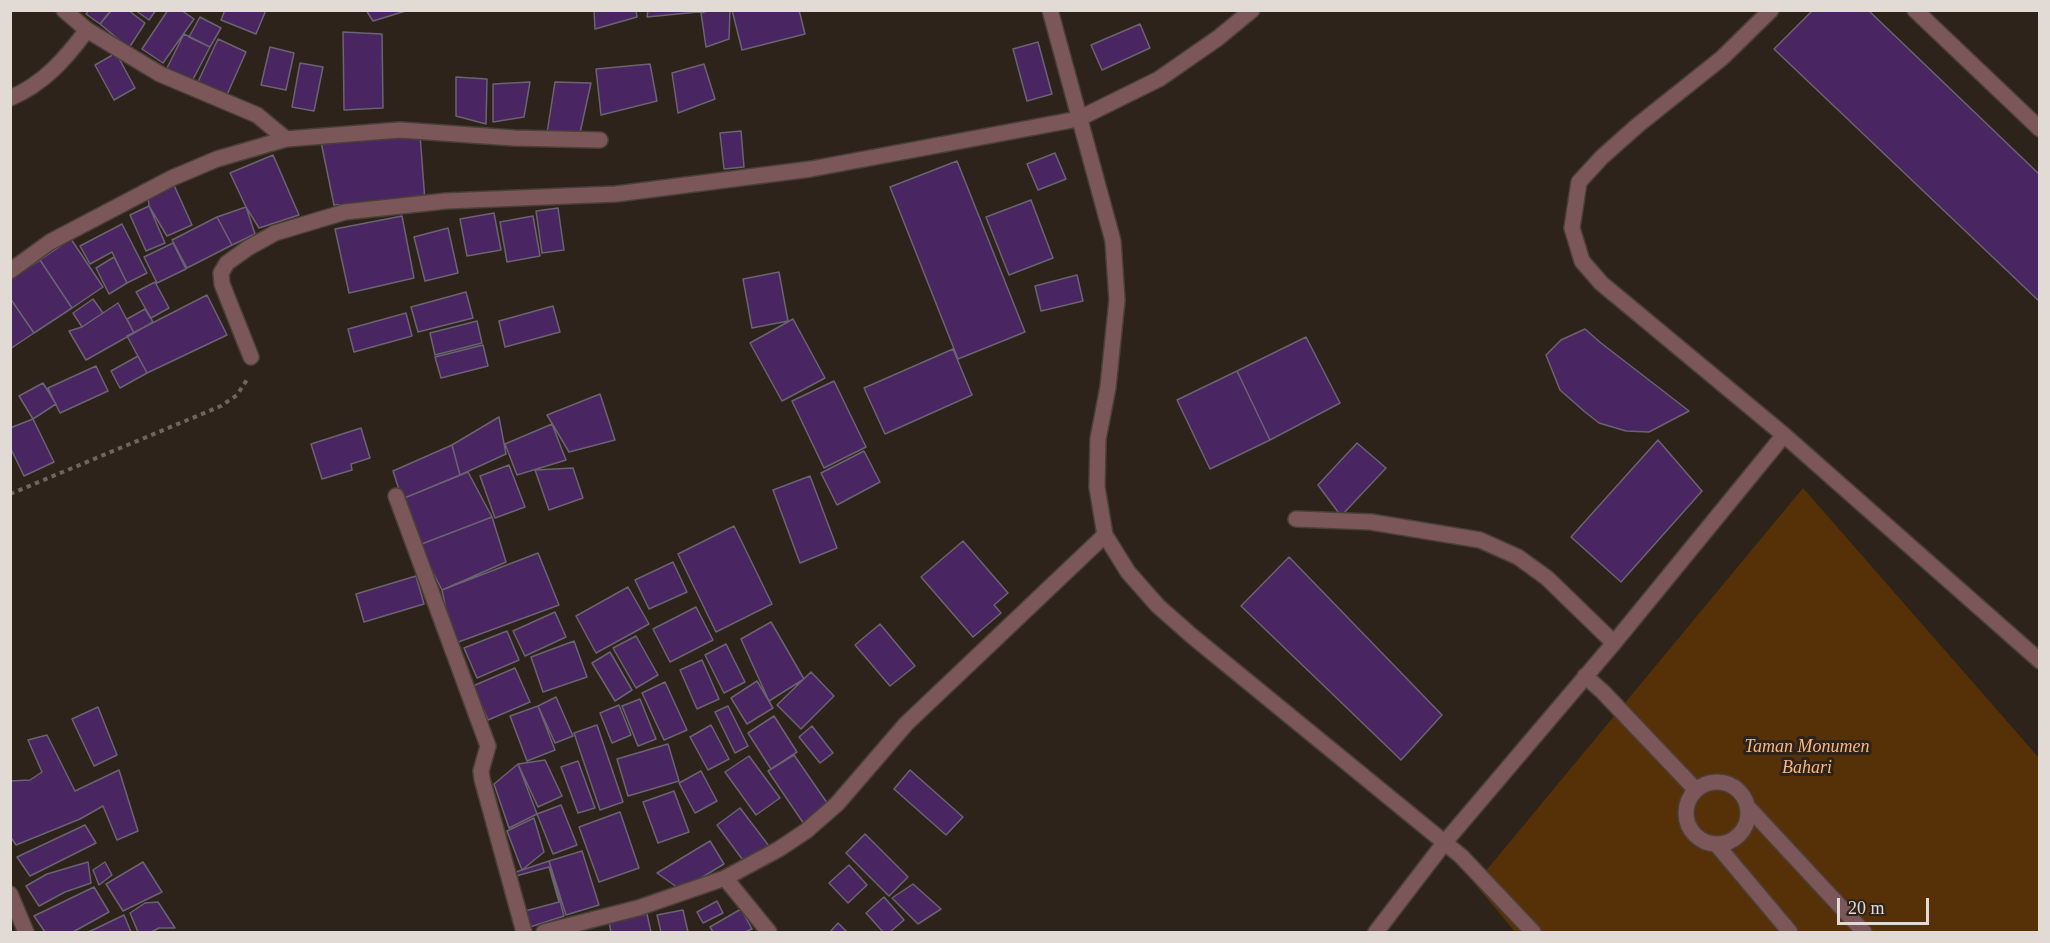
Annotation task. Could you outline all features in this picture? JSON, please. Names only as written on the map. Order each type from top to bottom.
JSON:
[{"type":"street","points":[[64,10],[87,30],[160,74],[257,116],[286,139]]},
{"type":"street","points":[[1050,10],[1113,241],[1117,300],[1112,355],[1098,439],[1097,487],[1106,536],[1128,572],[1158,606],[1445,842],[1533,933]]},
{"type":"street","points":[[251,357],[222,284],[221,273],[227,263],[275,233],[345,212],[446,201],[616,194],[811,169],[1078,119],[1159,79],[1218,38],[1252,10]]},
{"type":"street","points":[[1771,10],[1722,58],[1602,157],[1579,182],[1572,228],[1582,261],[1601,283],[1784,435],[2040,661]]},
{"type":"street","points":[[1915,10],[2040,129]]},
{"type":"street","points":[[10,98],[41,81],[65,58],[87,30]]},
{"type":"street","points":[[10,271],[50,242],[172,178],[217,159],[286,139],[400,130],[514,138],[600,140]]},
{"type":"street","points":[[1376,933],[1445,842],[1614,643],[1784,435]]},
{"type":"street","points":[[396,496],[488,746],[481,771],[482,779],[524,933]]},
{"type":"street","points":[[1296,519],[1371,522],[1480,540],[1518,557],[1548,578],[1614,643]]},
{"type":"street","points":[[544,933],[638,909],[725,878],[779,849],[821,820],[906,724],[1106,536]]},
{"type":"street","points":[[1585,676],[1604,692],[1696,790]]},
{"type":"street","points":[[1748,807],[1748,821],[1741,833],[1730,842],[1716,844],[1702,840],[1691,830],[1686,816],[1688,802],[1696,790],[1709,783],[1726,783],[1740,792],[1748,807],[1864,933]]},
{"type":"street","points":[[1716,844],[1790,933]]},
{"type":"street","points":[[725,878],[769,933]]},
{"type":"street","points":[[10,894],[26,933]]},
{"type":"path","points":[[10,494],[221,406],[237,395],[249,377],[251,357]]},
{"type":"green space","name":"Taman Monumen Bahari","points":[[1803,488],[2039,758],[2039,932],[1515,932],[1475,884]]},
{"type":"building","points":[[89,10],[111,10],[100,24],[86,14]]},
{"type":"building","points":[[112,10],[128,10],[145,23],[129,48],[100,24]]},
{"type":"building","points":[[135,10],[156,10],[149,20]]},
{"type":"building","points":[[168,10],[181,10],[194,19],[163,63],[142,49]]},
{"type":"building","points":[[225,10],[266,10],[256,34],[221,20]]},
{"type":"building","points":[[366,10],[409,10],[373,21]]},
{"type":"building","points":[[594,10],[636,10],[637,17],[595,29]]},
{"type":"building","points":[[648,10],[708,10],[708,11],[647,17]]},
{"type":"building","points":[[711,10],[730,10],[729,39],[706,47],[701,13]]},
{"type":"building","points":[[732,10],[799,10],[805,34],[742,50]]},
{"type":"building","points":[[1813,10],[1868,10],[2040,175],[2040,302],[1774,49]]},
{"type":"building","points":[[200,17],[221,28],[210,47],[189,37]]},
{"type":"building","points":[[1140,24],[1150,48],[1102,70],[1091,45]]},
{"type":"building","points":[[343,32],[382,34],[383,108],[344,110]]},
{"type":"building","points":[[184,34],[210,47],[191,83],[166,70]]},
{"type":"building","points":[[218,39],[246,52],[226,97],[196,86]]},
{"type":"building","points":[[1038,42],[1052,94],[1027,101],[1013,49]]},
{"type":"building","points":[[270,47],[294,53],[286,90],[261,85]]},
{"type":"building","points":[[116,53],[135,88],[114,100],[95,65]]},
{"type":"building","points":[[300,63],[323,67],[314,111],[292,107]]},
{"type":"building","points":[[650,64],[657,101],[601,115],[596,69]]},
{"type":"building","points":[[704,64],[715,99],[678,113],[672,73]]},
{"type":"building","points":[[456,77],[487,79],[486,124],[456,116]]},
{"type":"building","points":[[530,82],[524,117],[493,122],[493,84]]},
{"type":"building","points":[[555,82],[591,83],[580,133],[547,133]]},
{"type":"building","points":[[741,131],[744,167],[724,169],[720,133]]},
{"type":"building","points":[[420,135],[425,201],[334,205],[321,142]]},
{"type":"building","points":[[1055,153],[1066,179],[1038,190],[1027,164]]},
{"type":"building","points":[[273,155],[299,215],[259,228],[230,173]]},
{"type":"building","points":[[957,161],[1025,332],[958,359],[890,187]]},
{"type":"building","points":[[173,183],[192,225],[167,236],[149,206],[148,195]]},
{"type":"building","points":[[1031,200],[1053,258],[1009,275],[986,217]]},
{"type":"building","points":[[149,206],[165,243],[146,251],[130,215]]},
{"type":"building","points":[[246,207],[255,234],[232,245],[217,217]]},
{"type":"building","points":[[558,208],[564,250],[542,253],[536,211]]},
{"type":"building","points":[[494,213],[501,250],[467,256],[460,219]]},
{"type":"building","points":[[402,216],[414,278],[349,293],[335,229]]},
{"type":"building","points":[[533,216],[540,256],[507,262],[500,222]]},
{"type":"building","points":[[217,217],[232,245],[187,268],[172,240]]},
{"type":"building","points":[[122,224],[147,273],[127,283],[112,252],[90,264],[80,246]]},
{"type":"building","points":[[448,228],[458,273],[425,281],[414,237]]},
{"type":"building","points":[[71,239],[103,287],[72,308],[40,260]]},
{"type":"building","points":[[173,243],[186,269],[157,283],[144,257]]},
{"type":"building","points":[[114,257],[127,283],[109,294],[96,268]]},
{"type":"building","points":[[40,260],[72,308],[34,333],[10,298],[10,279]]},
{"type":"building","points":[[779,272],[788,321],[752,328],[743,279]]},
{"type":"building","points":[[1077,275],[1083,301],[1041,311],[1035,286]]},
{"type":"building","points":[[155,282],[169,308],[151,318],[136,292]]},
{"type":"building","points":[[466,292],[473,318],[418,332],[411,307]]},
{"type":"building","points":[[207,295],[227,335],[147,373],[127,336]]},
{"type":"building","points":[[10,298],[34,333],[10,349]]},
{"type":"building","points":[[93,299],[103,313],[82,327],[73,313]]},
{"type":"building","points":[[118,303],[134,333],[86,360],[69,331],[82,327]]},
{"type":"building","points":[[553,306],[560,332],[505,347],[499,321]]},
{"type":"building","points":[[145,309],[153,322],[134,333],[127,319]]},
{"type":"building","points":[[406,313],[412,336],[354,352],[348,329]]},
{"type":"building","points":[[793,319],[825,378],[782,401],[750,343]]},
{"type":"building","points":[[477,321],[482,343],[435,355],[430,333]]},
{"type":"building","points":[[1585,329],[1689,411],[1649,432],[1626,431],[1599,423],[1585,412],[1560,390],[1546,355],[1561,340]]},
{"type":"building","points":[[1306,337],[1340,403],[1270,440],[1237,371]]},
{"type":"building","points":[[483,345],[488,366],[441,378],[435,357]]},
{"type":"building","points":[[953,349],[972,395],[885,434],[864,388]]},
{"type":"building","points":[[138,356],[147,373],[120,388],[111,371]]},
{"type":"building","points":[[96,366],[108,391],[60,413],[48,388]]},
{"type":"building","points":[[1237,371],[1270,440],[1210,469],[1177,400]]},
{"type":"building","points":[[834,381],[866,447],[824,468],[792,401]]},
{"type":"building","points":[[43,383],[56,404],[33,419],[19,396]]},
{"type":"building","points":[[600,394],[615,440],[569,452],[547,415]]},
{"type":"building","points":[[499,417],[506,454],[460,475],[452,445]]},
{"type":"building","points":[[33,419],[54,462],[24,476],[10,447],[10,428]]},
{"type":"building","points":[[552,424],[566,460],[517,475],[505,444]]},
{"type":"building","points":[[361,428],[370,458],[351,464],[352,470],[322,479],[311,444]]},
{"type":"building","points":[[1658,440],[1702,491],[1621,582],[1571,537]]},
{"type":"building","points":[[1357,443],[1386,468],[1341,516],[1318,485]]},
{"type":"building","points":[[452,445],[460,475],[402,499],[393,471]]},
{"type":"building","points":[[864,451],[880,482],[837,505],[821,473]]},
{"type":"building","points":[[509,465],[525,507],[495,518],[480,476]]},
{"type":"building","points":[[573,468],[583,498],[549,510],[535,470]]},
{"type":"building","points":[[468,472],[492,517],[419,545],[402,499]]},
{"type":"building","points":[[810,476],[837,548],[800,563],[773,490]]},
{"type":"building","points":[[492,517],[506,562],[442,590],[419,545]]},
{"type":"building","points":[[734,526],[772,604],[716,632],[678,554]]},
{"type":"building","points":[[963,541],[1008,593],[994,605],[1001,613],[973,637],[921,577]]},
{"type":"building","points":[[538,553],[559,605],[453,644],[442,590]]},
{"type":"building","points":[[1289,557],[1442,715],[1401,760],[1241,606]]},
{"type":"building","points":[[673,562],[687,592],[649,609],[635,580]]},
{"type":"building","points":[[416,576],[424,604],[364,622],[356,594]]},
{"type":"building","points":[[628,587],[649,624],[596,653],[576,616]]},
{"type":"building","points":[[696,607],[713,640],[670,662],[653,629]]},
{"type":"building","points":[[555,612],[566,637],[525,656],[513,631]]},
{"type":"building","points":[[771,622],[804,679],[769,701],[741,639]]},
{"type":"building","points":[[880,624],[915,666],[890,686],[855,645]]},
{"type":"building","points":[[507,631],[519,660],[477,678],[464,648]]},
{"type":"building","points":[[636,636],[658,675],[636,688],[613,648]]},
{"type":"building","points":[[574,641],[587,677],[543,692],[531,657]]},
{"type":"building","points":[[726,644],[745,682],[724,693],[705,655]]},
{"type":"building","points":[[610,652],[632,690],[615,701],[592,663]]},
{"type":"building","points":[[702,660],[719,699],[697,709],[680,670]]},
{"type":"building","points":[[515,668],[530,702],[488,720],[473,686]]},
{"type":"building","points":[[811,672],[834,696],[801,729],[777,705]]},
{"type":"building","points":[[757,681],[773,708],[747,724],[731,698]]},
{"type":"building","points":[[665,682],[687,730],[664,740],[642,693]]},
{"type":"building","points":[[556,697],[573,736],[555,743],[538,706]]},
{"type":"building","points":[[640,699],[656,739],[638,746],[622,706]]},
{"type":"building","points":[[619,705],[631,735],[612,743],[600,713]]},
{"type":"building","points":[[538,706],[555,750],[527,761],[510,716]]},
{"type":"building","points":[[728,706],[748,746],[735,753],[715,712]]},
{"type":"building","points":[[98,707],[117,755],[94,766],[72,719]]},
{"type":"building","points":[[774,716],[797,752],[771,769],[748,733]]},
{"type":"building","points":[[597,725],[623,802],[600,810],[574,733]]},
{"type":"building","points":[[711,725],[729,759],[708,770],[690,737]]},
{"type":"building","points":[[812,726],[833,753],[820,763],[799,737]]},
{"type":"building","points":[[47,735],[75,791],[119,770],[138,831],[117,840],[103,806],[80,819],[16,845],[10,836],[10,781],[30,780],[42,772],[28,740]]},
{"type":"building","points":[[668,744],[679,781],[628,796],[617,759]]},
{"type":"building","points":[[794,755],[830,807],[804,824],[768,771]]},
{"type":"building","points":[[749,756],[780,798],[756,815],[725,772]]},
{"type":"building","points":[[545,760],[562,796],[538,807],[518,764]]},
{"type":"building","points":[[578,761],[595,808],[578,813],[561,767]]},
{"type":"building","points":[[518,764],[537,814],[509,828],[494,784]]},
{"type":"building","points":[[910,770],[963,817],[946,835],[894,789]]},
{"type":"building","points":[[701,771],[717,801],[695,813],[679,783]]},
{"type":"building","points":[[674,791],[689,832],[658,843],[643,802]]},
{"type":"building","points":[[561,805],[577,845],[553,854],[537,814]]},
{"type":"building","points":[[740,808],[769,846],[745,863],[717,825]]},
{"type":"building","points":[[620,812],[639,868],[599,882],[579,827]]},
{"type":"building","points":[[534,818],[544,852],[522,870],[507,831]]},
{"type":"building","points":[[85,825],[96,843],[30,876],[17,857]]},
{"type":"building","points":[[865,834],[908,877],[889,896],[846,853]]},
{"type":"building","points":[[710,841],[724,864],[681,890],[657,873]]},
{"type":"building","points":[[582,851],[599,905],[566,915],[549,861]]},
{"type":"building","points":[[549,861],[564,916],[530,927],[513,873]]},
{"type":"building","points":[[88,862],[91,883],[65,892],[39,906],[26,886],[47,874]]},
{"type":"building","points":[[105,862],[112,875],[99,885],[93,870]]},
{"type":"building","points":[[143,862],[162,892],[123,911],[106,884]]},
{"type":"building","points":[[849,865],[867,885],[848,903],[829,883]]},
{"type":"building","points":[[549,867],[559,902],[525,911],[516,876]]},
{"type":"building","points":[[913,884],[941,909],[918,924],[892,898]]},
{"type":"building","points":[[94,887],[109,912],[73,932],[45,932],[34,916]]},
{"type":"building","points":[[884,897],[904,920],[890,932],[883,932],[866,913]]},
{"type":"building","points":[[717,901],[723,913],[703,923],[697,912]]},
{"type":"building","points":[[158,902],[175,928],[138,932],[130,913],[145,903]]},
{"type":"building","points":[[741,909],[752,929],[745,932],[713,932],[710,927]]},
{"type":"building","points":[[683,910],[688,932],[661,932],[657,915]]},
{"type":"building","points":[[647,914],[651,932],[611,932],[609,922]]},
{"type":"building","points":[[124,915],[131,932],[88,932],[95,929]]},
{"type":"building","points":[[838,923],[847,932],[830,932]]}]
